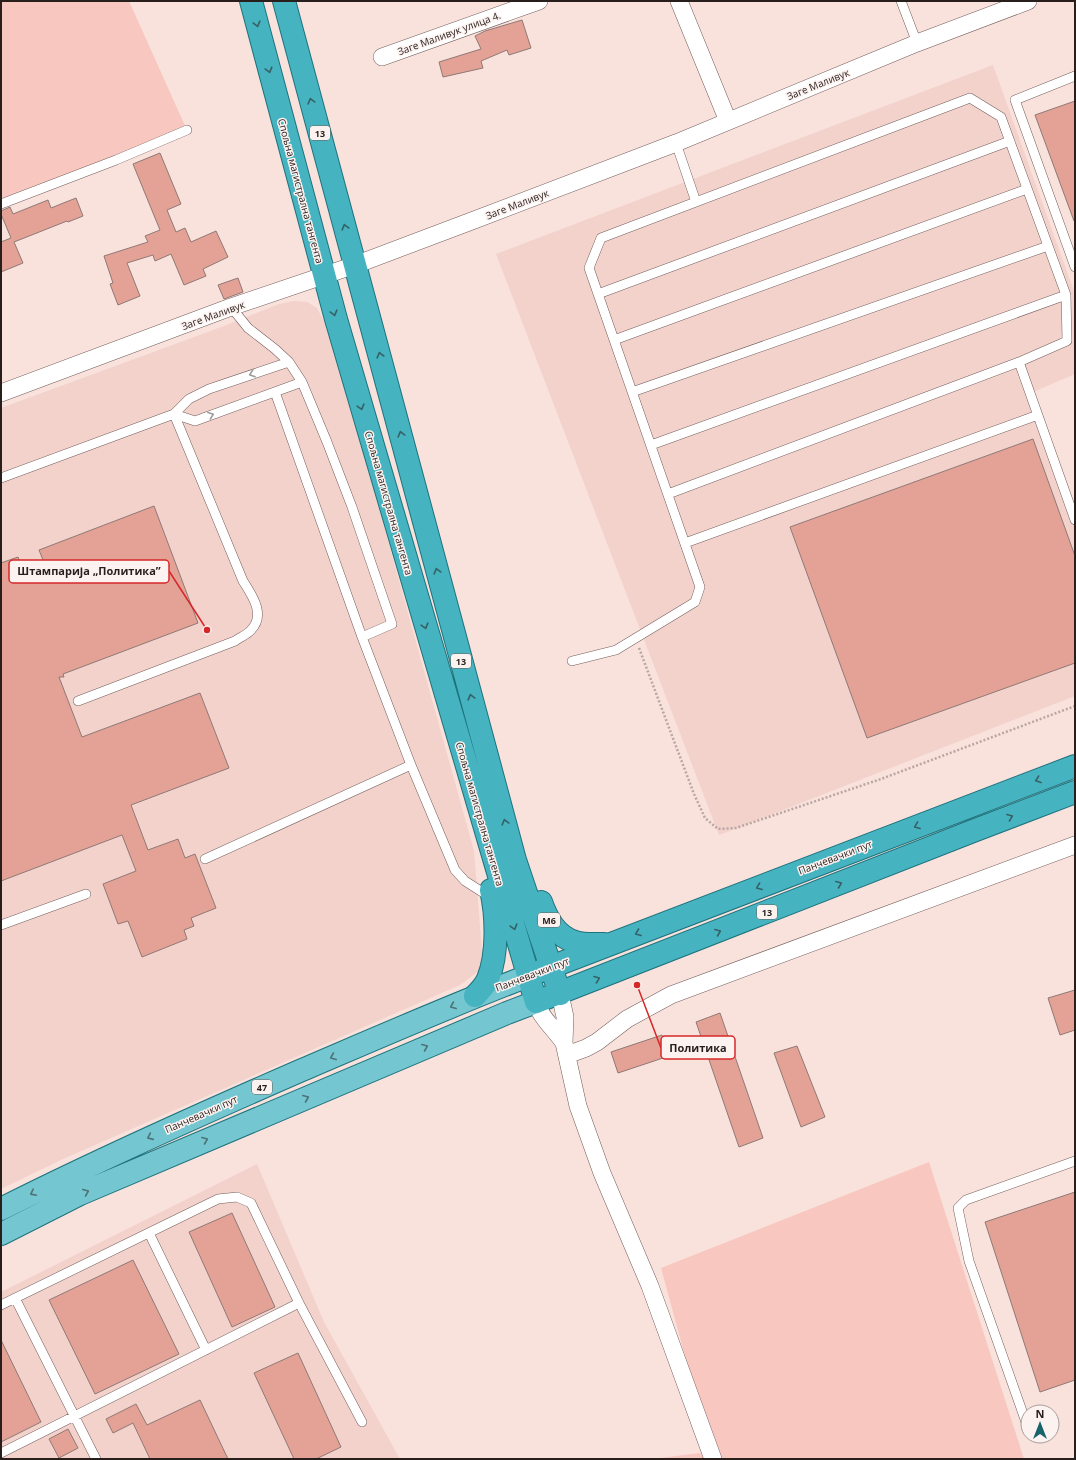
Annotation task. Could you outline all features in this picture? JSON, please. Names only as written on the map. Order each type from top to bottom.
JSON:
[{"type":"highway","name":"Спољна магистрална тангента","points":[[250,1],[324,276],[536,1002]]},
{"type":"highway","name":"13","points":[[284,1],[516,860],[560,994]]},
{"type":"highway","name":"Панчевачки пут","points":[[528,976],[1075,766]]},
{"type":"highway","name":"13","points":[[536,1002],[560,994],[1075,792]]},
{"type":"highway","points":[[475,996],[488,979],[493,960],[495,915],[485,858],[487,836]]},
{"type":"highway","name":"M6","points":[[516,860],[537,892],[548,919],[557,931],[565,938],[576,942],[609,945]]},
{"type":"main road","name":"Панчевачки пут","points":[[1,1209],[64,1177],[141,1141],[475,996],[528,976]]},
{"type":"main road","points":[[1,1234],[80,1194],[536,1002]]},
{"type":"street","name":"Заге Маливук улица 4.","points":[[382,57],[539,1]]},
{"type":"street","points":[[680,1],[728,122]]},
{"type":"street","name":"Заге Маливук","points":[[1,393],[231,307],[355,265],[676,143],[917,43],[1018,3]]},
{"type":"street","points":[[566,1049],[586,1048],[627,1019],[672,995],[1075,845]]},
{"type":"street","points":[[560,994],[565,1017],[566,1049],[578,1106],[602,1173],[650,1286],[712,1459]]},
{"type":"street","points":[[536,1002],[542,1017],[557,1032],[566,1049]]},
{"type":"lane","points":[[901,1],[917,43]]},
{"type":"lane","points":[[1075,76],[1015,100],[1075,267]]},
{"type":"lane","points":[[572,661],[616,650],[695,602],[700,586],[589,268],[601,238],[970,98],[1001,117],[1066,295],[1067,341],[1019,362],[668,494]]},
{"type":"lane","points":[[1,204],[116,160],[187,130]]},
{"type":"lane","points":[[598,294],[1010,141]]},
{"type":"lane","points":[[676,143],[696,202]]},
{"type":"lane","points":[[614,340],[1027,189]]},
{"type":"lane","points":[[632,392],[1048,246]]},
{"type":"lane","points":[[651,445],[1066,295]]},
{"type":"lane","points":[[231,307],[248,328],[289,362],[302,382],[328,442],[392,624],[362,637]]},
{"type":"lane","points":[[1,478],[174,414],[189,399],[209,389],[289,362]]},
{"type":"lane","points":[[1019,362],[1075,520]]},
{"type":"lane","points":[[174,414],[195,421],[302,382]]},
{"type":"lane","points":[[275,392],[362,637],[411,765],[455,870],[465,881],[493,899]]},
{"type":"lane","points":[[78,702],[235,641],[250,631],[257,623],[258,615],[256,605],[243,580],[174,414]]},
{"type":"lane","points":[[685,542],[1038,415]]},
{"type":"lane","points":[[205,860],[411,765]]},
{"type":"lane","points":[[1,925],[86,894]]},
{"type":"lane","points":[[1020,1405],[969,1261],[958,1208],[966,1200],[1075,1160]]},
{"type":"lane","points":[[1,1305],[218,1200],[237,1197],[250,1203],[299,1303],[362,1422]]},
{"type":"lane","points":[[149,1233],[206,1350]]},
{"type":"lane","points":[[15,1298],[96,1459]]},
{"type":"lane","points":[[1,1453],[299,1303]]},
{"type":"path","points":[[636,638],[694,794],[705,818],[718,829],[736,828],[881,779],[1075,706]]},
{"type":"shaded area","points":[[1,1],[129,1],[186,128],[1,204]]},
{"type":"shaded area","points":[[993,65],[1075,294],[1075,374],[1033,392],[1075,505],[1075,696],[719,835],[496,254]]},
{"type":"shaded area","points":[[294,301],[307,302],[317,308],[325,323],[350,404],[474,851],[482,951],[479,971],[460,985],[63,1159],[1,1189],[1,408],[224,326],[279,304]]},
{"type":"shaded area","points":[[929,1162],[1024,1459],[713,1459],[661,1268]]},
{"type":"shaded area","points":[[257,1164],[324,1322],[400,1459],[1,1459],[1,1292]]},
{"type":"shaded area","points":[[700,1453],[704,1459],[652,1459]]},
{"type":"building","points":[[522,20],[531,48],[509,55],[507,50],[481,61],[483,68],[443,77],[439,62],[481,49],[475,36],[485,31]]},
{"type":"building","points":[[1075,101],[1075,221],[1074,221],[1035,115]]},
{"type":"building","points":[[160,153],[181,204],[167,210],[176,232],[185,228],[191,242],[216,231],[228,257],[203,269],[206,276],[184,285],[171,254],[155,261],[153,255],[127,263],[140,296],[118,305],[110,284],[113,283],[104,256],[148,242],[145,236],[160,230],[133,164]]},
{"type":"building","points":[[76,198],[83,216],[14,242],[23,263],[1,272],[1,242],[11,238],[1,211],[10,207],[13,214],[48,200],[51,208]]},
{"type":"building","points":[[238,278],[243,292],[224,299],[218,285]]},
{"type":"building","points":[[1033,439],[1075,556],[1075,663],[867,738],[790,527]]},
{"type":"building","points":[[154,506],[198,623],[63,674],[64,677],[59,677],[82,737],[200,693],[229,768],[131,805],[148,850],[178,839],[185,858],[195,854],[216,908],[191,918],[194,926],[184,930],[187,939],[142,957],[128,921],[118,924],[103,884],[136,871],[122,835],[1,881],[1,563],[18,557],[24,573],[45,565],[39,550]]},
{"type":"building","points":[[1075,990],[1075,1030],[1060,1035],[1048,998]]},
{"type":"building","points":[[720,1013],[763,1138],[739,1147],[696,1022]]},
{"type":"building","points":[[662,1035],[669,1056],[618,1073],[611,1052]]},
{"type":"building","points":[[797,1046],[825,1117],[801,1127],[774,1053]]},
{"type":"building","points":[[1075,1192],[1075,1380],[1040,1392],[985,1222]]},
{"type":"building","points":[[232,1213],[275,1307],[232,1327],[189,1232]]},
{"type":"building","points":[[133,1260],[179,1354],[95,1394],[49,1300]]},
{"type":"building","points":[[1,1340],[41,1422],[1,1442]]},
{"type":"building","points":[[298,1353],[341,1447],[316,1459],[294,1459],[254,1373]]},
{"type":"building","points":[[200,1400],[228,1459],[150,1459],[133,1423],[113,1433],[106,1419],[136,1404],[147,1425]]},
{"type":"building","points":[[68,1429],[78,1448],[59,1458],[49,1439]]},
{"type":"place","name":"Штампарија „Политика”","points":[[207,630]]},
{"type":"place","name":"Политика","points":[[637,985]]}]
